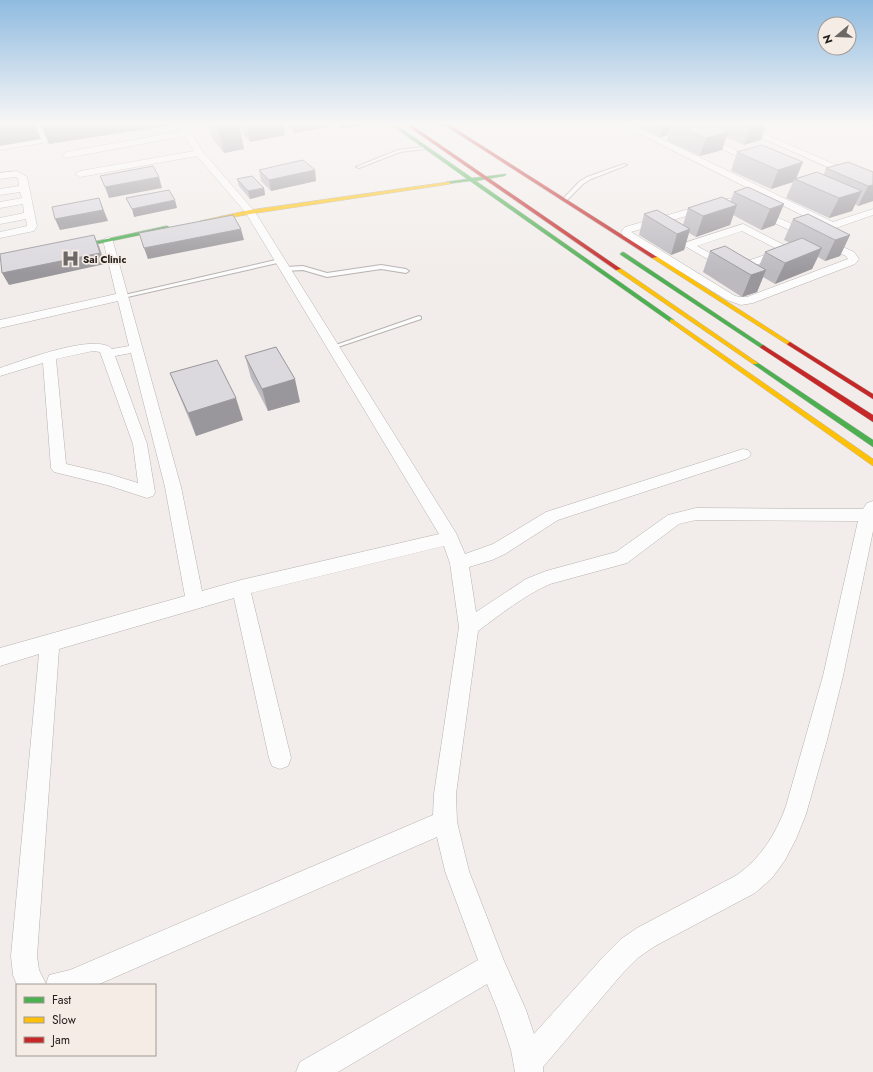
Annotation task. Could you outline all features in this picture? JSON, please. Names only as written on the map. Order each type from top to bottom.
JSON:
[{"type":"street","points":[[217,174],[250,212],[283,265],[450,538],[459,563],[469,627],[445,794],[445,822],[457,871],[493,966],[512,1010],[529,1067]]},
{"type":"street","points":[[462,174],[873,464]]},
{"type":"street","points":[[481,174],[873,444]]},
{"type":"street","points":[[190,224],[250,212],[471,180],[508,177],[503,174]]},
{"type":"street","points":[[523,174],[677,268],[732,298],[741,301],[771,293],[851,262],[854,259],[850,254],[734,201],[705,207],[629,229],[626,232],[628,235],[677,268],[873,397]]},
{"type":"street","points":[[726,174],[832,226],[873,212]]},
{"type":"street","points":[[850,174],[873,184]]},
{"type":"street","points":[[0,176],[21,175],[25,188],[32,228],[0,235]]},
{"type":"street","points":[[831,178],[837,176],[873,192]]},
{"type":"street","points":[[0,192],[25,188]]},
{"type":"street","points":[[770,195],[784,191]]},
{"type":"street","points":[[0,205],[27,200]]},
{"type":"street","points":[[705,207],[718,214]]},
{"type":"street","points":[[0,221],[30,215]]},
{"type":"street","points":[[730,221],[792,253],[732,270]]},
{"type":"street","points":[[650,224],[662,231]]},
{"type":"street","points":[[62,250],[175,227]]},
{"type":"street","points":[[743,227],[684,243],[745,278]]},
{"type":"street","points":[[108,240],[173,487],[195,601]]},
{"type":"street","points":[[616,249],[873,419]]},
{"type":"street","points":[[677,268],[704,254]]},
{"type":"street","points":[[677,268],[716,261]]},
{"type":"street","points":[[815,264],[828,271]]},
{"type":"street","points":[[758,285],[771,293]]},
{"type":"street","points":[[0,324],[123,296]]},
{"type":"street","points":[[0,372],[87,347],[101,347],[106,350],[140,444],[147,492],[109,480],[59,468],[49,358]]},
{"type":"street","points":[[107,354],[136,348]]},
{"type":"street","points":[[459,563],[486,555],[499,549],[552,516],[742,454]]},
{"type":"street","points":[[469,627],[521,590],[532,584],[546,578],[621,558],[668,523],[684,516],[696,514],[870,511],[817,740],[792,819],[785,837],[774,856],[759,874],[746,884],[646,937],[630,948],[613,965],[529,1067]]},
{"type":"street","points":[[0,657],[241,588],[450,538]]},
{"type":"street","points":[[241,588],[280,758]]},
{"type":"street","points":[[32,984],[26,975],[24,956],[50,642]]},
{"type":"street","points":[[64,984],[70,983],[445,822]]},
{"type":"street","points":[[310,1072],[493,966]]},
{"type":"lane","points":[[564,200],[581,183],[600,174]]},
{"type":"lane","points":[[123,296],[283,265],[304,268],[320,274],[333,275],[381,267],[406,271]]},
{"type":"lane","points":[[333,347],[419,318]]},
{"type":"building","points":[[110,174],[157,174],[159,177],[105,187],[100,176]]},
{"type":"building","points":[[263,174],[296,174],[269,180]]},
{"type":"building","points":[[811,174],[822,174],[862,191],[839,198],[795,179]]},
{"type":"building","points":[[840,174],[873,174],[873,185],[868,186]]},
{"type":"building","points":[[252,176],[264,188],[248,191],[237,179]]},
{"type":"building","points":[[748,187],[784,204],[770,209],[734,192]]},
{"type":"building","points":[[169,190],[175,200],[132,209],[126,198]]},
{"type":"building","points":[[722,197],[737,205],[703,216],[688,208]]},
{"type":"building","points":[[99,198],[103,210],[55,219],[52,207]]},
{"type":"building","points":[[657,210],[690,229],[677,234],[644,214]]},
{"type":"building","points":[[808,214],[850,235],[835,240],[793,219]]},
{"type":"building","points":[[233,215],[241,229],[144,248],[139,233]]},
{"type":"building","points":[[94,235],[100,253],[2,273],[0,254]]},
{"type":"building","points":[[802,238],[822,248],[785,263],[765,252]]},
{"type":"building","points":[[725,246],[766,270],[751,275],[710,251]]},
{"type":"building","points":[[276,347],[295,379],[262,389],[245,356]]},
{"type":"building","points":[[217,360],[236,398],[188,413],[170,373]]},
{"type":"traffic: fast","points":[[463,174],[672,321]]},
{"type":"traffic: fast","points":[[448,183],[504,175]]},
{"type":"traffic: fast","points":[[68,248],[167,228]]},
{"type":"traffic: fast","points":[[623,254],[763,347]]},
{"type":"traffic: fast","points":[[755,363],[873,444]]},
{"type":"traffic: slow","points":[[203,221],[250,212],[448,183]]},
{"type":"traffic: slow","points":[[654,257],[790,344]]},
{"type":"traffic: slow","points":[[618,269],[755,363]]},
{"type":"traffic: slow","points":[[672,321],[873,463]]},
{"type":"traffic: jam","points":[[480,174],[618,269]]},
{"type":"traffic: jam","points":[[524,174],[654,257]]},
{"type":"traffic: jam","points":[[790,344],[873,397]]},
{"type":"traffic: jam","points":[[763,347],[873,419]]},
{"type":"place","name":"Sai Clinic","points":[[70,259]]}]
